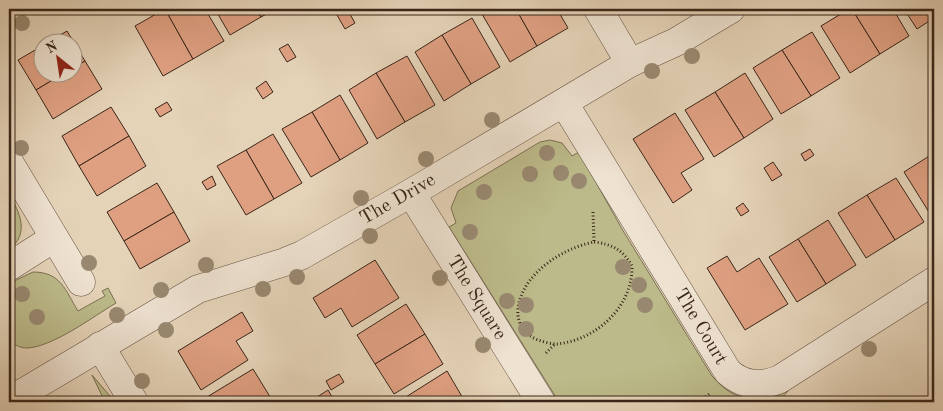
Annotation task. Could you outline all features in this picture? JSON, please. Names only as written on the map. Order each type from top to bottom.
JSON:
[{"type":"street","points":[[598,9],[630,63],[676,42],[731,9]]},
{"type":"street","name":"The Drive","points":[[9,401],[198,289],[285,262],[412,193],[630,63]]},
{"type":"street","name":"The Court","points":[[564,103],[723,364],[735,378],[757,385],[780,379],[934,281]]},
{"type":"street","points":[[9,162],[81,282]]},
{"type":"street","name":"The Square","points":[[412,193],[541,402]]},
{"type":"street","points":[[10,266],[54,238]]},
{"type":"street","points":[[100,346],[134,402]]},
{"type":"path","points":[[594,242],[606,244],[619,250],[632,266],[631,286],[623,304],[607,321],[568,341],[555,344],[532,337],[522,329],[518,320],[517,308],[520,294],[543,266],[569,250],[594,242]]},
{"type":"shaded area","points":[[550,140],[562,143],[572,156],[579,152],[622,229],[712,376],[730,392],[747,399],[756,400],[788,391],[778,402],[559,402],[449,227],[456,223],[451,208],[458,191],[540,142]]},
{"type":"shaded area","points":[[9,194],[17,208],[21,230],[19,237],[9,250]]},
{"type":"shaded area","points":[[33,272],[50,275],[56,279],[65,289],[78,311],[105,296],[102,291],[108,288],[116,303],[61,337],[37,346],[20,347],[9,341],[9,282]]},
{"type":"shaded area","points":[[92,375],[115,402],[105,402]]},
{"type":"building","points":[[165,9],[193,59],[163,76],[135,26]]},
{"type":"building","points":[[165,9],[205,9],[224,41],[193,59]]},
{"type":"building","points":[[215,9],[256,9],[261,17],[230,35]]},
{"type":"building","points":[[256,9],[276,9],[261,17]]},
{"type":"building","points":[[347,9],[355,23],[345,29],[337,15]]},
{"type":"building","points":[[490,9],[516,9],[537,46],[510,62],[482,14]]},
{"type":"building","points":[[516,9],[557,9],[568,28],[537,46]]},
{"type":"building","points":[[852,9],[880,54],[850,73],[821,26]]},
{"type":"building","points":[[852,9],[893,9],[909,36],[880,54]]},
{"type":"building","points":[[904,9],[934,9],[934,18],[917,29]]},
{"type":"building","points":[[472,18],[500,67],[471,84],[442,35]]},
{"type":"building","points":[[812,32],[840,78],[811,96],[782,50]]},
{"type":"building","points":[[442,35],[471,84],[444,101],[415,52]]},
{"type":"building","points":[[288,44],[296,57],[287,62],[279,49]]},
{"type":"building","points":[[782,50],[811,96],[781,114],[753,68]]},
{"type":"building","points":[[32,52],[32,82],[49,82],[36,90],[18,60]]},
{"type":"building","points":[[407,56],[435,105],[405,122],[376,73]]},
{"type":"building","points":[[85,61],[102,89],[53,119],[36,90],[49,82],[82,82],[82,63]]},
{"type":"building","points":[[376,73],[405,122],[377,139],[349,90]]},
{"type":"building","points":[[745,73],[773,119],[744,138],[715,92]]},
{"type":"building","points":[[266,81],[273,92],[263,99],[256,88]]},
{"type":"building","points":[[715,92],[744,138],[714,157],[685,110]]},
{"type":"building","points":[[340,95],[368,143],[340,160],[312,112]]},
{"type":"building","points":[[167,102],[172,110],[160,117],[155,109]]},
{"type":"building","points":[[111,107],[129,136],[79,166],[62,136]]},
{"type":"building","points":[[312,112],[340,160],[311,177],[282,129]]},
{"type":"building","points":[[675,113],[704,159],[681,173],[692,190],[673,203],[633,139]]},
{"type":"building","points":[[273,134],[302,183],[274,199],[246,150]]},
{"type":"building","points":[[129,136],[146,166],[97,196],[79,166]]},
{"type":"building","points":[[810,149],[814,155],[805,161],[801,154]]},
{"type":"building","points":[[246,150],[274,199],[246,215],[217,166]]},
{"type":"building","points":[[934,153],[934,215],[932,217],[904,172]]},
{"type":"building","points":[[773,162],[782,175],[772,181],[764,168]]},
{"type":"building","points":[[212,176],[216,185],[207,190],[202,182]]},
{"type":"building","points":[[896,178],[924,222],[895,240],[867,195]]},
{"type":"building","points":[[157,183],[174,212],[124,241],[107,212]]},
{"type":"building","points":[[867,195],[895,240],[866,258],[838,213]]},
{"type":"building","points":[[743,203],[749,211],[741,216],[736,208]]},
{"type":"building","points":[[174,212],[190,241],[140,269],[124,241]]},
{"type":"building","points":[[828,220],[856,265],[826,284],[798,239]]},
{"type":"building","points":[[798,239],[826,284],[797,302],[769,257]]},
{"type":"building","points":[[727,256],[737,272],[759,258],[788,304],[745,330],[707,268]]},
{"type":"building","points":[[375,260],[399,298],[352,327],[341,308],[325,318],[313,298]]},
{"type":"building","points":[[406,304],[425,334],[375,364],[357,335]]},
{"type":"building","points":[[242,312],[253,331],[236,341],[248,360],[201,390],[178,351]]},
{"type":"building","points":[[425,334],[443,364],[394,394],[375,364]]},
{"type":"building","points":[[253,369],[272,400],[268,402],[210,402],[207,397]]},
{"type":"building","points":[[447,371],[464,400],[461,402],[398,402]]},
{"type":"building","points":[[339,374],[344,382],[331,390],[326,381]]},
{"type":"building","points":[[328,390],[335,402],[317,402],[314,399]]}]
